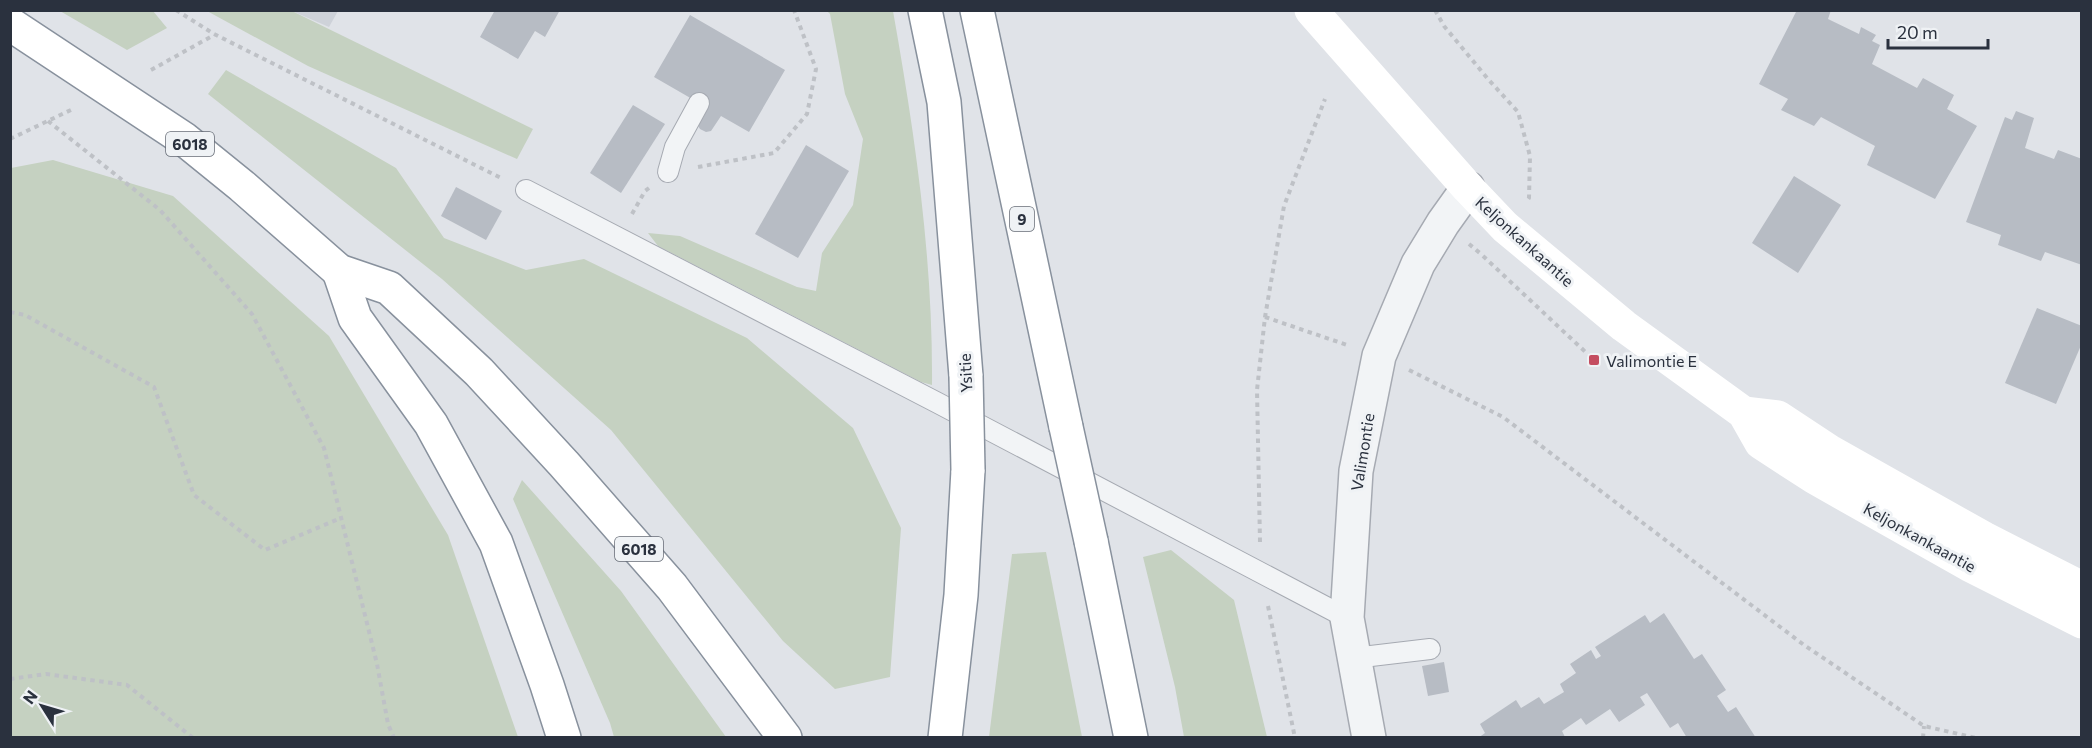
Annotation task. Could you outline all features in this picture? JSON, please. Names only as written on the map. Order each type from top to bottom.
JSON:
[{"type":"main road","name":"Ysitie","points":[[925,10],[944,102],[966,376],[968,470],[961,595],[945,738]]},
{"type":"main road","name":"9","points":[[977,10],[1131,738]]},
{"type":"main road","name":"Keljonkankaantie","points":[[1311,10],[1505,227],[1624,326],[1744,413],[1761,443],[1815,478],[1969,565],[2081,619]]},
{"type":"main road","name":"6018","points":[[10,24],[183,139],[242,186],[339,271],[389,288],[479,372],[672,586],[785,738]]},
{"type":"main road","name":"6018","points":[[339,271],[355,318],[431,424],[496,543],[564,738]]},
{"type":"main road","name":"Keljonkankaantie","points":[[1744,413],[1778,417],[1831,452],[1912,498],[2082,588]]},
{"type":"street","name":"Valimontie","points":[[1369,738],[1347,618],[1356,471],[1379,356],[1418,264],[1468,188]]},
{"type":"lane","points":[[668,172],[675,147],[699,103]]},
{"type":"lane","points":[[525,190],[1347,618]]},
{"type":"lane","points":[[1354,658],[1430,649]]},
{"type":"path","points":[[176,10],[214,34],[525,190]]},
{"type":"path","points":[[618,238],[645,191],[668,172],[774,153],[807,114],[816,69],[794,10]]},
{"type":"path","points":[[1435,10],[1444,26],[1488,80],[1518,112],[1530,156],[1529,198]]},
{"type":"path","points":[[151,70],[214,34]]},
{"type":"path","points":[[1295,738],[1261,575],[1257,390],[1265,317],[1284,206],[1325,99]]},
{"type":"path","points":[[10,139],[77,107]]},
{"type":"path","points":[[48,121],[160,210],[252,314],[324,448],[377,664],[388,724],[394,738]]},
{"type":"path","points":[[1480,254],[1594,360]]},
{"type":"path","points":[[10,312],[25,315],[154,387],[194,495],[265,550],[341,518]]},
{"type":"path","points":[[1265,317],[1379,356],[1503,417],[1804,645],[1924,726],[1976,738]]},
{"type":"path","points":[[10,679],[46,674],[127,685],[193,738]]},
{"type":"path","points":[[1923,738],[1924,726]]},
{"type":"shaded area","points":[[292,11],[338,11],[329,27]]},
{"type":"green space","points":[[60,11],[153,11],[167,28],[127,50]]},
{"type":"green space","points":[[207,11],[292,11],[533,129],[517,159],[308,66]]},
{"type":"green space","points":[[827,11],[893,11],[909,104],[926,244],[932,338],[932,385],[921,382],[658,246],[648,233],[680,236],[797,287],[816,291],[822,253],[853,205],[863,139],[845,94],[830,14]]},
{"type":"green space","points":[[226,70],[396,168],[444,238],[526,270],[584,259],[747,338],[853,428],[901,528],[890,677],[835,689],[783,641],[611,430],[442,279],[208,94]]},
{"type":"green space","points":[[53,160],[173,196],[329,336],[448,535],[518,737],[11,737],[11,168]]},
{"type":"green space","points":[[522,480],[621,591],[726,737],[614,737],[513,499]]},
{"type":"green space","points":[[1171,550],[1234,600],[1267,737],[1184,737],[1175,687],[1143,557]]},
{"type":"green space","points":[[1046,552],[1082,737],[989,737],[1012,554]]},
{"type":"building","points":[[495,10],[560,10],[545,37],[535,31],[518,59],[480,37]]},
{"type":"building","points":[[1797,10],[1831,10],[1828,19],[1859,34],[1861,27],[1876,35],[1872,41],[1880,45],[1872,64],[1917,88],[1923,78],[1954,95],[1947,109],[1977,126],[1935,199],[1867,165],[1875,146],[1821,117],[1814,126],[1781,110],[1788,99],[1759,84]]},
{"type":"building","points":[[690,15],[785,70],[749,132],[721,116],[711,131],[706,132],[700,129],[697,124],[706,107],[654,77]]},
{"type":"building","points":[[633,105],[665,124],[621,193],[590,173]]},
{"type":"building","points":[[2016,111],[2034,118],[2025,148],[2054,159],[2058,150],[2082,159],[2082,265],[2045,252],[2041,261],[1998,245],[2001,235],[1966,222],[2005,117],[2012,120]]},
{"type":"building","points":[[806,145],[849,171],[798,258],[755,234]]},
{"type":"building","points":[[1794,176],[1841,205],[1798,273],[1752,243]]},
{"type":"building","points":[[456,187],[502,211],[486,240],[441,216]]},
{"type":"building","points":[[2037,308],[2082,326],[2082,343],[2056,404],[2005,383]]},
{"type":"building","points":[[1664,613],[1694,659],[1702,654],[1726,690],[1717,696],[1728,712],[1736,707],[1756,738],[1687,738],[1678,723],[1670,728],[1647,693],[1640,697],[1645,705],[1619,722],[1610,709],[1586,725],[1581,718],[1562,731],[1564,738],[1478,738],[1485,733],[1480,724],[1516,700],[1521,708],[1539,697],[1544,704],[1564,692],[1560,684],[1576,673],[1570,664],[1591,650],[1596,659],[1601,656],[1595,647],[1645,615],[1650,623]]},
{"type":"building","points":[[1444,662],[1449,692],[1428,696],[1422,666]]},
{"type":"place","name":"Valimontie E","points":[[1594,360]]}]
